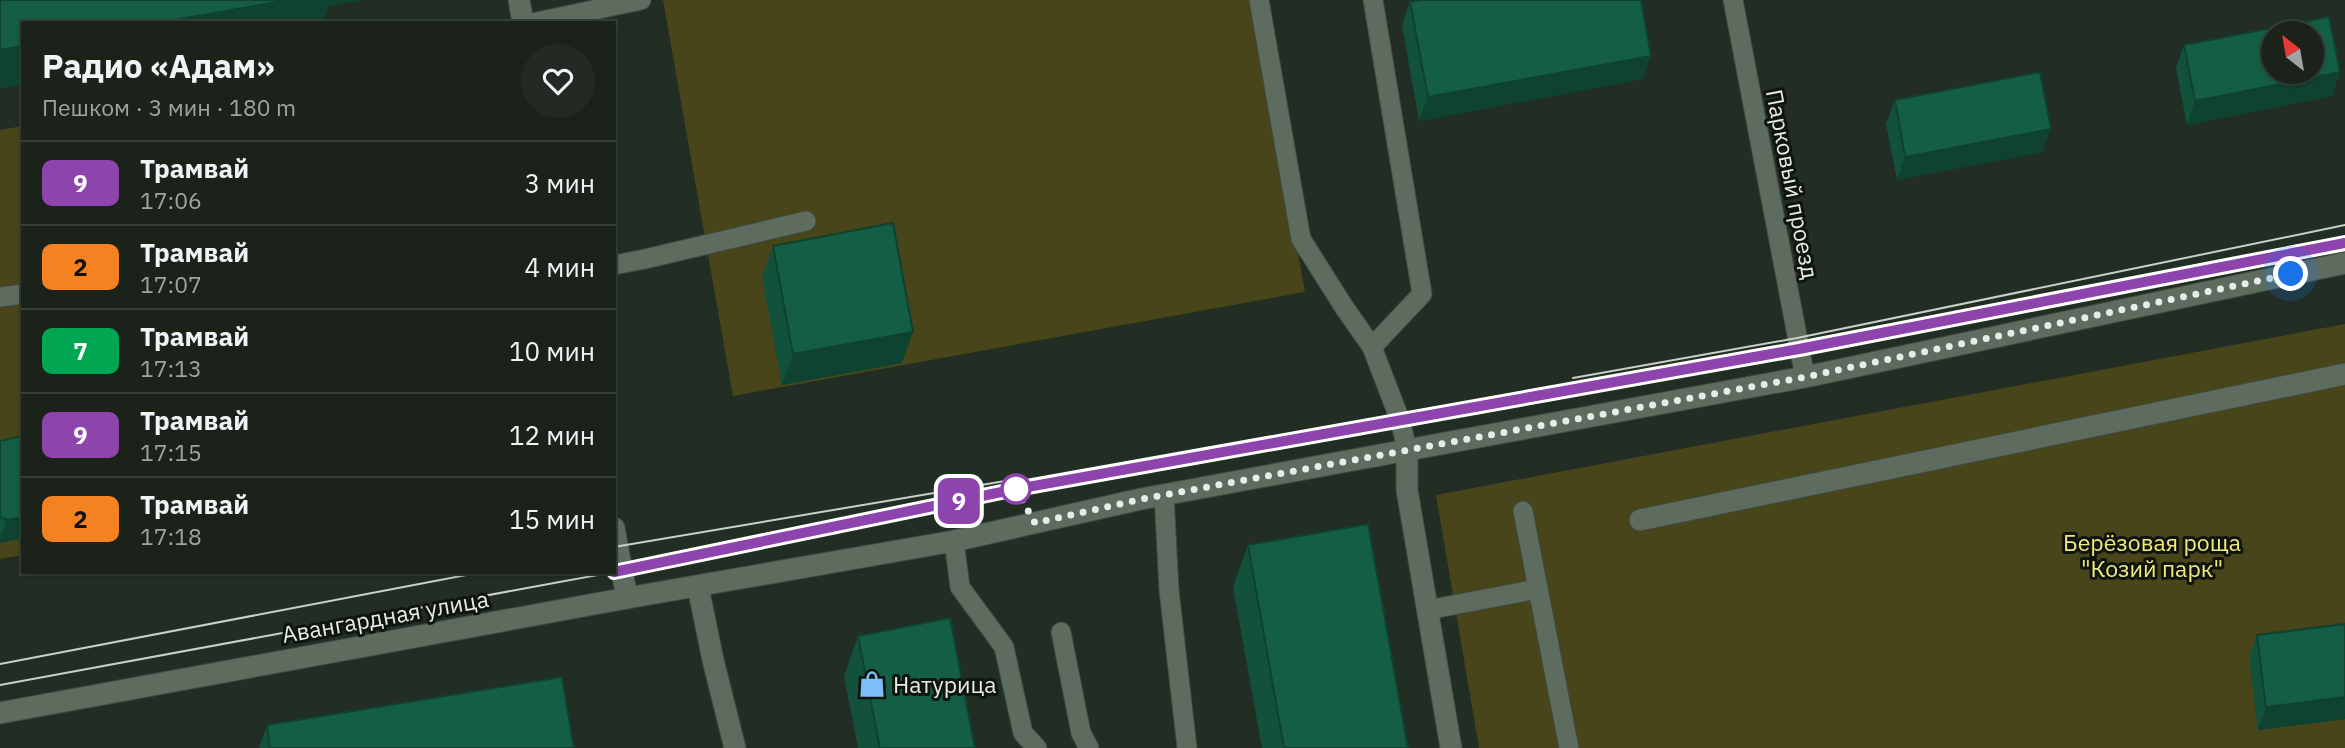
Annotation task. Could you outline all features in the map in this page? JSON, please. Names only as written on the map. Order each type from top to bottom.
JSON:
[{"type":"street","points":[[519,0],[523,21]]},
{"type":"street","name":"Авангардная улица","points":[[0,713],[954,541],[1164,495],[1805,377],[2345,263]]},
{"type":"street","points":[[1640,520],[2345,374]]},
{"type":"street","points":[[1407,449],[1407,490],[1451,748]]},
{"type":"street","points":[[616,539],[627,598]]},
{"type":"street","points":[[698,587],[710,650],[735,748]]},
{"type":"lane","points":[[541,21],[641,0]]},
{"type":"lane","points":[[1259,0],[1301,239],[1372,347],[1400,419],[1407,449]]},
{"type":"lane","points":[[1372,347],[1422,294],[1373,0]]},
{"type":"lane","name":"Парковый проезд","points":[[1733,0],[1805,377]]},
{"type":"lane","points":[[616,265],[806,221]]},
{"type":"lane","points":[[0,297],[21,294]]},
{"type":"lane","points":[[1164,495],[1168,579],[1187,748]]},
{"type":"lane","points":[[1523,511],[1569,748]]},
{"type":"lane","points":[[954,541],[960,587],[1004,647],[1023,733],[1038,748]]},
{"type":"lane","points":[[1427,610],[1538,589]]},
{"type":"lane","points":[[1061,632],[1081,733],[1089,748]]},
{"type":"green space","points":[[663,0],[1252,0],[1305,292],[733,396]]},
{"type":"green space","points":[[21,126],[21,555],[0,559],[0,130]]},
{"type":"green space","name":"Берёзовая роща \"Козий парк\"","points":[[2345,324],[2345,748],[1479,748],[1436,495]]},
{"type":"building","points":[[0,0],[289,0],[168,21],[21,21],[21,46],[0,50]]},
{"type":"building","points":[[1641,0],[1651,56],[1428,97],[1410,2]]},
{"type":"building","points":[[2329,17],[2340,72],[2324,75],[2324,21],[2308,21]]},
{"type":"building","points":[[2261,30],[2261,84],[2280,84],[2195,101],[2184,45]]},
{"type":"building","points":[[2040,72],[2051,129],[1905,157],[1895,100]]},
{"type":"building","points":[[893,223],[913,332],[793,354],[773,246]]},
{"type":"building","points":[[21,436],[21,517],[7,520],[0,517],[0,441]]},
{"type":"building","points":[[1368,524],[1408,748],[1284,748],[1248,545]]},
{"type":"building","points":[[950,618],[975,748],[880,748],[858,636]]},
{"type":"building","points":[[2345,624],[2345,697],[2266,707],[2257,635]]},
{"type":"building","points":[[562,677],[574,748],[270,748],[267,725]]},
{"type":"tram line","points":[[1573,378],[1797,338],[2345,225]]},
{"type":"tram line","points":[[616,572],[1016,489],[1799,349],[2345,243]]},
{"type":"tram line","name":"9","points":[[616,572],[1016,489],[1799,349],[2345,243]]},
{"type":"tram line","points":[[616,547],[1011,480]]},
{"type":"tram line","points":[[0,664],[472,574]]},
{"type":"tram line","points":[[0,685],[603,574]]},
{"type":"place","name":"Натурица","points":[[872,684]]},
{"type":"route","points":[[1016,489],[1035,523],[1142,499],[1805,377],[2291,274]]}]
